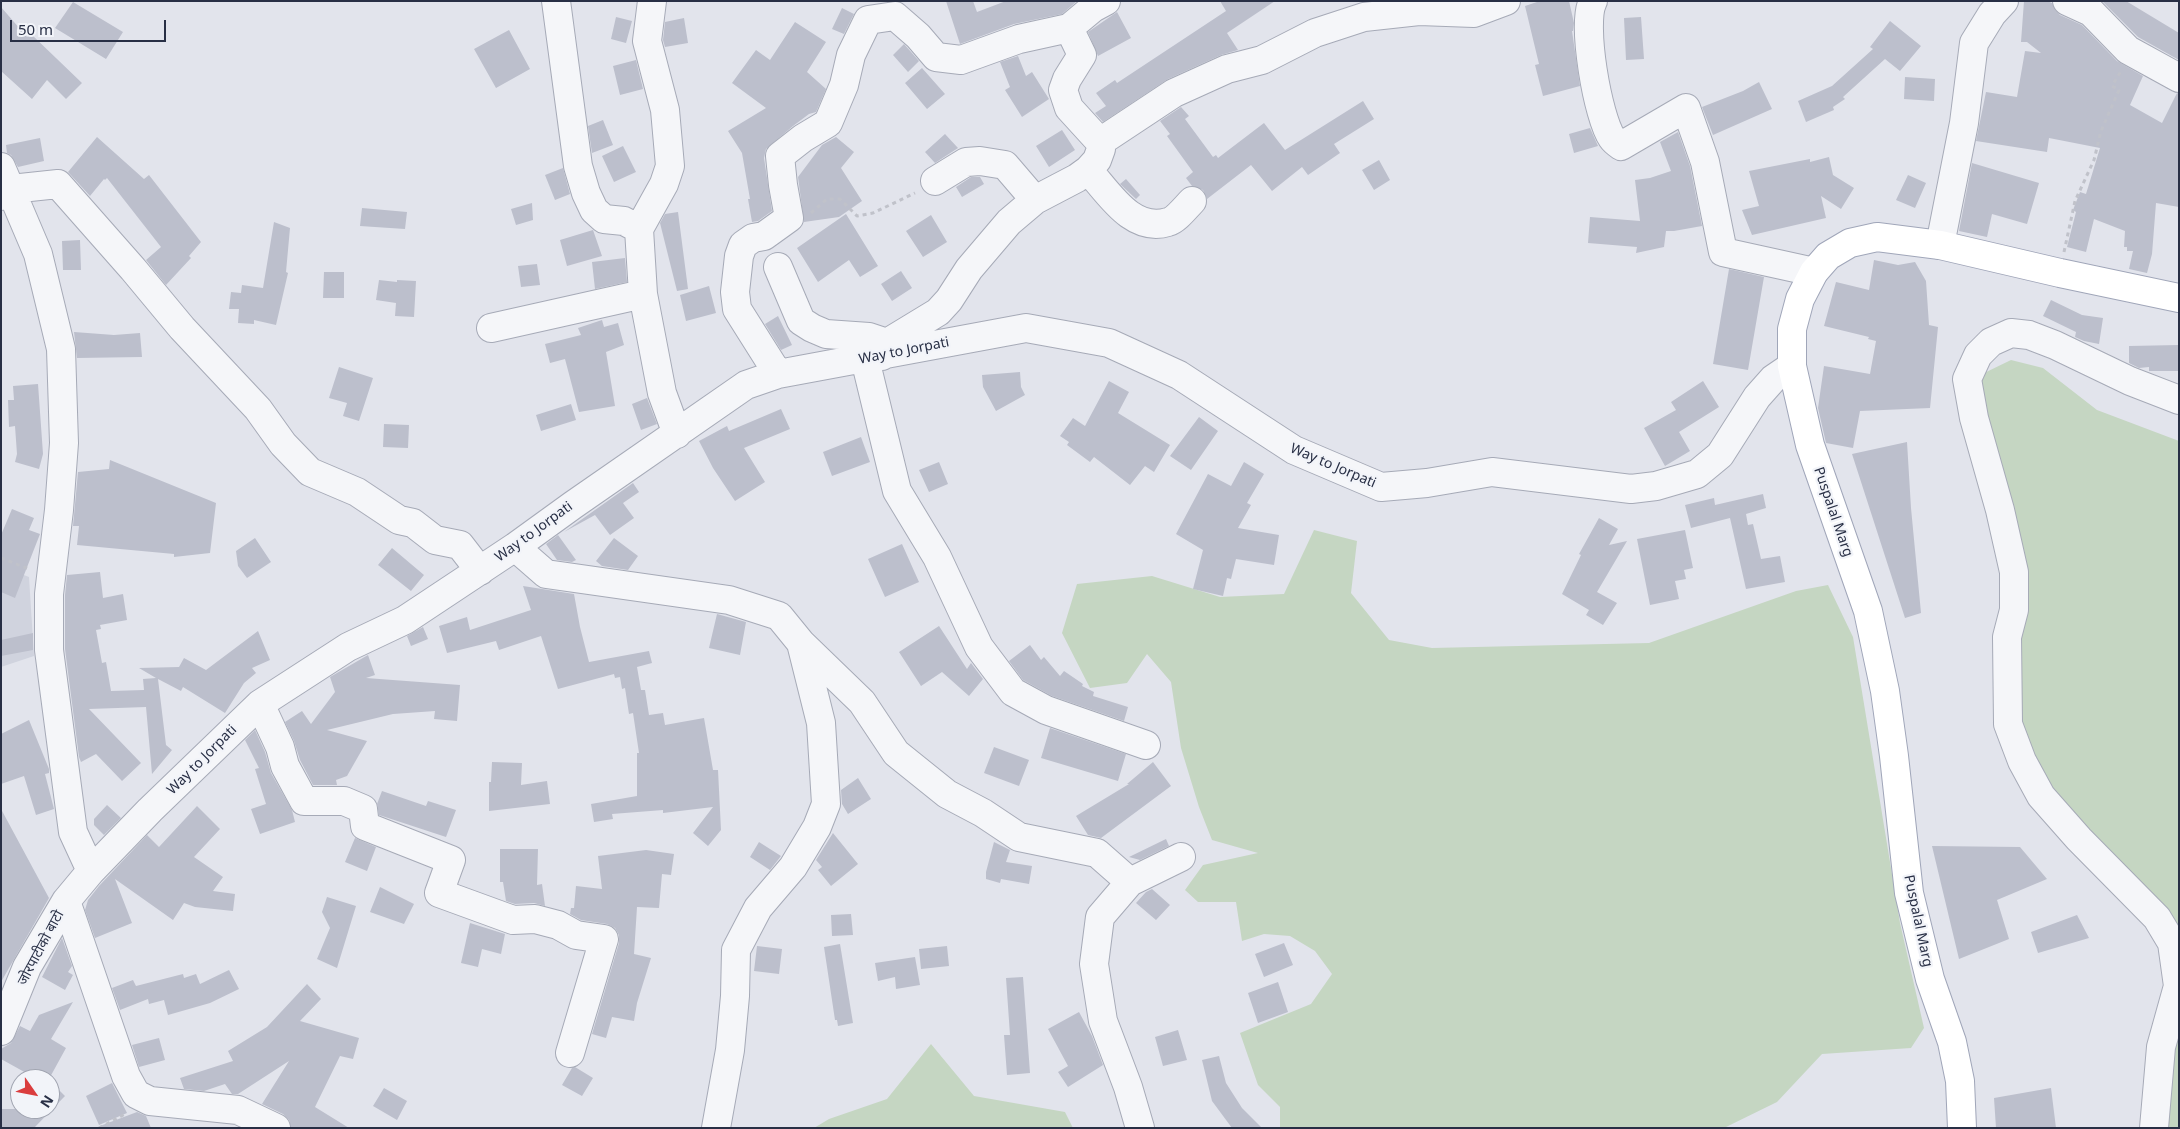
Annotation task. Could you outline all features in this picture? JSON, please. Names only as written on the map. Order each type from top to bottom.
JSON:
[{"type":"main road","name":"Puspalal Marg","points":[[1962,1128],[1960,1081],[1952,1042],[1930,979],[1909,893],[1885,691],[1868,611],[1810,445],[1792,366],[1792,328],[1800,299],[1814,272],[1828,256],[1850,243],[1878,236],[1940,245],[2179,298]]},
{"type":"street","points":[[556,1],[578,166],[586,192],[594,210],[604,218],[624,221],[640,229]]},
{"type":"street","points":[[652,1],[647,41],[665,110],[670,166],[664,184],[640,229],[643,294],[662,393],[678,434]]},
{"type":"street","points":[[778,374],[737,309],[735,292],[739,256],[743,245],[753,238],[764,236],[789,218],[782,185],[780,156],[802,138],[828,123],[844,85],[851,55],[868,20],[895,16],[918,36],[936,57],[961,60],[1019,39],[1069,28],[1093,8],[1106,1]]},
{"type":"street","points":[[1100,142],[1174,93],[1227,69],[1262,60],[1315,33],[1364,17],[1419,11],[1474,14],[1506,1]]},
{"type":"street","points":[[1593,1],[1589,8],[1588,46],[1601,106],[1612,138],[1621,146],[1686,108],[1705,162],[1723,252],[1814,272]]},
{"type":"street","points":[[1940,245],[1964,124],[1974,43],[1992,14],[2004,1]]},
{"type":"street","points":[[2067,1],[2091,12],[2128,50],[2179,78]]},
{"type":"street","points":[[878,353],[938,312],[949,300],[969,270],[1009,222],[1035,200],[1078,178],[1097,160],[1101,149],[1100,142],[1069,108],[1063,90],[1067,79],[1082,55],[1069,28]]},
{"type":"street","points":[[935,181],[966,162],[980,161],[1005,165],[1035,200]]},
{"type":"street","points":[[1088,170],[1128,215],[1142,221],[1149,223],[1170,222],[1192,201]]},
{"type":"street","points":[[90,871],[73,832],[49,650],[49,594],[59,510],[64,444],[61,349],[38,254],[5,184],[58,184],[182,328],[258,409],[283,444],[310,472],[357,492],[399,520],[413,523],[435,540],[460,545],[480,571]]},
{"type":"street","points":[[778,267],[801,321],[826,334],[869,337],[878,353],[897,491],[937,557],[979,647],[1014,692],[1046,710],[1146,745]]},
{"type":"street","points":[[491,328],[643,294]]},
{"type":"street","name":"Way to Jorpati","points":[[90,871],[236,724],[260,704],[348,647],[405,620],[480,571],[746,385],[778,374],[878,353],[1026,328],[1109,343],[1179,375],[1294,450],[1381,487],[1426,483],[1492,472],[1631,489],[1656,486],[1697,474],[1720,455],[1757,397],[1773,379],[1792,366]]},
{"type":"street","points":[[2154,1128],[2161,1046],[2178,986],[2172,943],[2157,918],[2079,839],[2041,796],[2022,761],[2008,724],[2007,637],[2014,610],[2014,572],[2000,510],[1974,418],[1967,379],[1978,354],[1991,342],[2011,332],[2029,335],[2055,345],[2130,382],[2179,400]]},
{"type":"street","points":[[515,547],[546,574],[729,600],[779,616],[801,643],[862,702],[896,753],[947,794],[983,812],[1019,836],[1097,853],[1130,882]]},
{"type":"street","points":[[716,1128],[730,1050],[735,996],[736,950],[758,908],[793,867],[817,827],[826,804],[821,723],[801,643]]},
{"type":"street","points":[[260,704],[280,747],[285,766],[304,801],[344,801],[364,809],[365,826],[451,860],[440,892],[514,920],[535,919],[558,925],[576,936],[604,939],[570,1053]]},
{"type":"street","points":[[1140,1128],[1128,1087],[1103,1021],[1094,964],[1100,917],[1130,882],[1181,857]]},
{"type":"street","name":"जोरपाटीको बाटो","points":[[1,1031],[27,967],[66,901],[90,871]]},
{"type":"street","points":[[66,901],[126,1076],[136,1094],[150,1101],[169,1104],[238,1110],[276,1128]]},
{"type":"path","points":[[2060,273],[2075,201],[2094,160],[2101,131],[2119,90],[2112,86],[2127,59],[2128,50]]},
{"type":"path","points":[[789,218],[812,212],[827,199],[840,199],[857,216],[873,213],[910,197],[935,181]]},
{"type":"shaded area","points":[[1,566],[29,577],[34,656],[1,667]]},
{"type":"green space","points":[[2011,360],[2043,368],[2097,410],[2179,441],[2179,1128],[2162,1128],[2173,959],[2005,740],[2016,530],[1971,423],[1978,376]]},
{"type":"green space","points":[[1314,530],[1357,541],[1351,593],[1389,640],[1432,648],[1649,643],[1796,591],[1828,585],[1853,637],[1900,923],[1924,1028],[1911,1048],[1822,1054],[1777,1102],[1724,1128],[1280,1128],[1280,1107],[1258,1085],[1240,1033],[1311,1004],[1332,974],[1315,951],[1290,936],[1264,934],[1242,941],[1236,902],[1198,902],[1185,890],[1203,865],[1258,853],[1212,840],[1199,807],[1181,748],[1171,682],[1147,654],[1127,683],[1090,688],[1062,633],[1077,584],[1152,576],[1220,597],[1284,594]]},
{"type":"green space","points":[[931,1044],[974,1096],[1065,1112],[1073,1128],[814,1128],[829,1119],[887,1099]]},
{"type":"building","points":[[946,1],[973,1],[977,12],[1006,1],[1077,1],[1062,14],[1014,24],[960,44]]},
{"type":"building","points":[[1220,1],[1275,1],[1227,33],[1238,50],[1221,55],[1168,79],[1103,122],[1095,113],[1106,106],[1096,93],[1115,80],[1117,83],[1226,11]]},
{"type":"building","points":[[1540,1],[1569,1],[1574,23],[1572,31],[1580,86],[1543,96],[1535,65],[1539,64],[1525,6]]},
{"type":"building","points":[[2024,1],[2047,1],[2052,3],[2060,15],[2082,25],[2117,61],[2143,76],[2130,105],[2162,123],[2177,93],[2179,94],[2179,207],[2156,203],[2152,254],[2147,273],[2129,269],[2133,251],[2127,251],[2127,247],[2124,247],[2125,231],[2094,219],[2086,252],[2067,247],[2076,212],[2073,210],[2080,192],[2086,194],[2100,148],[2049,138],[2047,152],[1976,141],[1986,92],[2017,97],[2025,51],[2041,53],[2027,42],[2021,42]]},
{"type":"building","points":[[2102,1],[2126,1],[2179,33],[2179,60],[2138,37]]},
{"type":"building","points":[[73,2],[123,32],[106,59],[55,28]]},
{"type":"building","points":[[1,7],[27,37],[31,34],[82,83],[66,99],[47,80],[32,99],[1,71]]},
{"type":"building","points":[[842,8],[854,14],[844,34],[832,29]]},
{"type":"building","points":[[1117,12],[1131,38],[1098,56],[1088,32]]},
{"type":"building","points":[[616,17],[632,21],[626,43],[611,39]]},
{"type":"building","points":[[1641,17],[1644,59],[1626,60],[1624,18]]},
{"type":"building","points":[[684,18],[688,43],[665,47],[663,40],[665,22]]},
{"type":"building","points":[[1890,21],[1921,46],[1900,71],[1885,59],[1843,97],[1845,99],[1833,107],[1834,110],[1806,122],[1798,101],[1832,86],[1873,49],[1870,47]]},
{"type":"building","points":[[795,22],[826,42],[807,72],[826,89],[816,112],[809,114],[766,149],[764,158],[772,211],[758,221],[752,222],[742,153],[728,131],[766,108],[732,83],[756,50],[770,60]]},
{"type":"building","points":[[509,30],[530,69],[496,88],[474,49]]},
{"type":"building","points":[[904,44],[919,61],[908,72],[893,55]]},
{"type":"building","points":[[1018,56],[1026,76],[1032,72],[1049,99],[1022,117],[1005,90],[1010,87],[1000,62]]},
{"type":"building","points":[[636,60],[643,89],[620,95],[613,66]]},
{"type":"building","points":[[922,68],[945,94],[927,109],[905,83]]},
{"type":"building","points":[[1905,77],[1935,79],[1934,101],[1904,99]]},
{"type":"building","points":[[1759,82],[1772,109],[1713,135],[1702,107],[1743,91]]},
{"type":"building","points":[[1363,101],[1374,119],[1334,144],[1340,153],[1308,175],[1302,167],[1272,191],[1251,165],[1207,199],[1203,190],[1192,186],[1186,178],[1193,172],[1167,136],[1170,134],[1160,121],[1181,107],[1189,116],[1185,119],[1213,157],[1216,155],[1218,158],[1264,123],[1285,150]]},
{"type":"building","points":[[603,120],[613,145],[592,153],[588,126]]},
{"type":"building","points":[[1590,128],[1598,146],[1574,153],[1569,134]]},
{"type":"building","points":[[1062,130],[1075,150],[1049,167],[1036,146]]},
{"type":"building","points":[[1678,132],[1690,166],[1702,226],[1666,231],[1664,247],[1636,253],[1637,247],[1588,243],[1590,217],[1640,221],[1635,180],[1650,178],[1671,171],[1660,142]]},
{"type":"building","points":[[945,134],[958,148],[935,163],[925,152]]},
{"type":"building","points":[[97,137],[144,179],[149,175],[201,242],[189,256],[191,258],[166,285],[146,260],[161,247],[107,178],[90,196],[68,172]]},
{"type":"building","points":[[836,137],[854,152],[841,168],[862,201],[839,217],[804,222],[798,177],[822,145]]},
{"type":"building","points":[[40,138],[44,161],[18,167],[11,155],[7,153],[6,145]]},
{"type":"building","points":[[623,146],[636,172],[614,182],[602,156]]},
{"type":"building","points":[[1829,157],[1833,175],[1854,188],[1841,209],[1821,196],[1826,218],[1752,235],[1742,210],[1759,206],[1749,171],[1810,159],[1810,162]]},
{"type":"building","points":[[1379,160],[1390,180],[1374,190],[1362,170]]},
{"type":"building","points":[[1972,163],[2039,183],[2027,224],[1992,214],[1987,237],[1959,231]]},
{"type":"building","points":[[563,168],[570,194],[555,200],[545,175]]},
{"type":"building","points":[[1908,175],[1926,183],[1915,208],[1896,200]]},
{"type":"building","points":[[971,177],[980,177],[984,184],[962,197],[956,187]]},
{"type":"building","points":[[1126,179],[1140,195],[1136,199],[1120,184]]},
{"type":"building","points":[[532,203],[533,220],[516,225],[511,209]]},
{"type":"building","points":[[362,208],[407,212],[405,229],[360,226]]},
{"type":"building","points":[[678,212],[688,289],[677,291],[660,223],[665,214]]},
{"type":"building","points":[[846,214],[878,266],[860,277],[849,260],[818,282],[797,248]]},
{"type":"building","points":[[931,215],[947,242],[923,257],[906,231]]},
{"type":"building","points":[[274,222],[290,228],[286,272],[288,273],[276,325],[254,320],[254,324],[238,323],[239,309],[229,309],[231,292],[241,293],[242,285],[263,288]]},
{"type":"building","points":[[593,230],[602,256],[567,266],[560,240]]},
{"type":"building","points":[[80,240],[81,270],[63,270],[62,241]]},
{"type":"building","points":[[625,258],[627,282],[595,289],[592,262]]},
{"type":"building","points":[[1874,260],[1898,265],[1915,262],[1926,281],[1929,325],[1938,327],[1930,408],[1860,411],[1853,448],[1826,443],[1818,408],[1824,366],[1870,374],[1876,341],[1868,339],[1869,337],[1824,326],[1836,282],[1869,290]]},
{"type":"building","points":[[537,264],[540,285],[521,287],[518,266]]},
{"type":"building","points":[[1729,269],[1764,277],[1748,370],[1713,364]]},
{"type":"building","points":[[901,271],[912,288],[892,301],[881,284]]},
{"type":"building","points":[[324,272],[344,272],[344,298],[323,298]]},
{"type":"building","points":[[379,280],[397,282],[397,280],[416,281],[414,317],[395,316],[396,303],[376,300]]},
{"type":"building","points":[[709,286],[716,313],[686,321],[680,295]]},
{"type":"building","points":[[2051,300],[2082,315],[2103,318],[2099,344],[2075,337],[2076,332],[2043,316]]},
{"type":"building","points":[[778,316],[792,345],[781,350],[765,324]]},
{"type":"building","points":[[602,320],[604,327],[618,323],[624,345],[606,352],[615,406],[579,412],[565,359],[550,363],[545,344],[581,335],[578,328]]},
{"type":"building","points":[[74,332],[114,335],[140,333],[142,357],[77,358]]},
{"type":"building","points":[[2179,345],[2179,371],[2149,371],[2149,367],[2139,368],[2129,363],[2129,346]]},
{"type":"building","points":[[339,367],[373,378],[359,421],[343,416],[347,403],[329,398]]},
{"type":"building","points":[[1020,372],[1021,387],[1025,395],[996,411],[983,387],[982,375]]},
{"type":"building","points":[[1109,381],[1129,392],[1118,413],[1170,445],[1154,472],[1145,466],[1130,485],[1094,457],[1090,462],[1067,445],[1069,442],[1060,436],[1073,418],[1085,426]]},
{"type":"building","points":[[1703,381],[1719,407],[1679,432],[1690,451],[1665,466],[1644,428],[1676,410],[1671,402]]},
{"type":"building","points":[[38,384],[43,454],[39,469],[15,462],[17,454],[15,426],[9,427],[8,400],[14,400],[13,386]]},
{"type":"building","points":[[647,398],[657,424],[641,430],[632,404]]},
{"type":"building","points":[[571,404],[576,420],[541,431],[536,415]]},
{"type":"building","points":[[781,409],[790,429],[744,448],[765,482],[735,501],[713,468],[699,441],[727,426],[729,431]]},
{"type":"building","points":[[1199,417],[1218,431],[1191,470],[1170,456]]},
{"type":"building","points":[[384,424],[409,425],[408,448],[383,447]]},
{"type":"building","points":[[861,437],[870,462],[832,476],[823,452]]},
{"type":"building","points":[[1907,442],[1921,613],[1905,618],[1852,454]]},
{"type":"building","points":[[110,460],[216,503],[210,553],[174,557],[174,554],[77,545],[79,526],[73,526],[78,472],[109,469]]},
{"type":"building","points":[[939,462],[948,484],[929,492],[919,470]]},
{"type":"building","points":[[1244,462],[1264,474],[1247,503],[1251,505],[1238,528],[1279,535],[1274,565],[1236,559],[1231,579],[1227,578],[1223,596],[1193,589],[1203,550],[1176,534],[1208,474],[1231,486]]},
{"type":"building","points":[[633,483],[639,492],[623,503],[634,518],[610,535],[595,515],[564,532]]},
{"type":"building","points":[[1763,494],[1766,508],[1746,514],[1748,525],[1753,524],[1761,559],[1780,556],[1785,582],[1746,589],[1730,518],[1691,528],[1685,505],[1714,498],[1715,505]]},
{"type":"building","points":[[12,509],[34,518],[29,530],[40,534],[15,598],[1,592],[1,535]]},
{"type":"building","points":[[1599,518],[1618,529],[1609,545],[1627,541],[1597,592],[1617,603],[1603,625],[1586,615],[1589,610],[1562,594],[1581,555],[1579,554]]},
{"type":"building","points":[[1685,530],[1693,568],[1684,570],[1686,579],[1675,581],[1679,599],[1650,605],[1637,539]]},
{"type":"building","points":[[558,535],[576,560],[572,562],[557,560],[546,544]]},
{"type":"building","points":[[255,538],[271,562],[247,578],[238,566],[236,551]]},
{"type":"building","points":[[614,538],[638,556],[628,570],[602,566],[596,561]]},
{"type":"building","points":[[902,544],[919,582],[885,597],[868,559]]},
{"type":"building","points":[[392,548],[424,575],[411,591],[378,565]]},
{"type":"building","points":[[100,572],[103,598],[123,594],[127,620],[100,625],[101,629],[96,630],[102,663],[106,662],[111,691],[144,690],[143,679],[156,678],[139,668],[179,667],[184,658],[206,670],[258,631],[270,660],[252,668],[256,673],[244,683],[225,713],[183,687],[181,691],[158,679],[166,745],[172,750],[152,774],[146,707],[89,709],[141,763],[122,781],[96,754],[81,762],[65,649],[67,575]]},
{"type":"building","points":[[523,586],[574,594],[589,662],[649,651],[652,663],[637,667],[641,690],[645,690],[649,715],[663,713],[665,725],[704,718],[713,770],[718,770],[721,830],[708,846],[693,833],[713,807],[663,813],[663,810],[612,814],[613,819],[594,822],[591,804],[637,796],[637,753],[639,753],[633,713],[629,714],[625,688],[622,689],[620,677],[615,678],[614,674],[558,689],[541,636],[499,650],[496,641],[447,653],[439,626],[467,617],[470,630],[531,610]]},
{"type":"building","points":[[717,614],[746,622],[740,655],[709,648]]},
{"type":"building","points":[[939,626],[967,669],[971,663],[983,679],[969,696],[942,672],[921,686],[899,652]]},
{"type":"building","points":[[423,627],[428,639],[411,646],[407,636]]},
{"type":"building","points":[[33,633],[33,650],[1,656],[1,640]]},
{"type":"building","points":[[1030,645],[1041,660],[1044,657],[1060,676],[1064,671],[1083,684],[1082,686],[1094,692],[1093,696],[1128,707],[1124,721],[1052,696],[1023,680],[1009,661]]},
{"type":"building","points":[[368,655],[375,675],[366,678],[460,685],[457,721],[434,719],[435,711],[393,714],[327,730],[367,741],[347,776],[336,780],[337,785],[313,785],[300,760],[285,722],[302,711],[311,724],[335,692],[330,677]]},
{"type":"building","points":[[29,720],[49,769],[49,773],[45,774],[54,809],[36,815],[24,776],[1,784],[1,734]]},
{"type":"building","points":[[1050,728],[1126,754],[1118,781],[1041,758]]},
{"type":"building","points":[[255,730],[265,752],[271,773],[292,810],[295,822],[260,834],[251,809],[266,804],[255,769],[259,768],[245,740]]},
{"type":"building","points":[[994,747],[1029,760],[1019,786],[984,773]]},
{"type":"building","points":[[492,762],[522,763],[521,785],[547,781],[550,804],[489,811],[489,782],[491,782]]},
{"type":"building","points":[[1153,762],[1171,786],[1101,838],[1088,835],[1076,816],[1129,784],[1127,784]]},
{"type":"building","points":[[858,778],[871,799],[848,814],[842,804],[841,790]]},
{"type":"building","points":[[382,791],[426,806],[428,801],[456,810],[446,837],[379,815],[377,804]]},
{"type":"building","points":[[107,805],[121,818],[104,835],[94,825],[94,819]]},
{"type":"building","points":[[197,806],[220,829],[194,857],[223,877],[213,891],[235,894],[233,911],[195,907],[184,903],[173,920],[115,879],[132,923],[95,938],[85,910],[88,900],[147,835],[159,847]]},
{"type":"building","points":[[1,809],[49,898],[1,982]]},
{"type":"building","points":[[833,833],[858,864],[831,886],[818,870],[822,867],[816,860]]},
{"type":"building","points":[[355,838],[376,847],[367,871],[345,862]]},
{"type":"building","points":[[1166,839],[1169,846],[1140,860],[1129,857]]},
{"type":"building","points":[[759,842],[781,856],[770,870],[750,857]]},
{"type":"building","points":[[994,842],[1010,850],[1006,862],[1032,866],[1029,884],[1001,879],[1000,883],[986,879]]},
{"type":"building","points":[[1932,846],[2020,847],[2047,879],[1997,900],[2009,939],[1959,959]]},
{"type":"building","points":[[500,849],[538,849],[537,885],[542,884],[545,906],[534,903],[515,904],[506,901],[503,882],[500,882]]},
{"type":"building","points":[[646,850],[674,854],[671,875],[662,874],[659,908],[637,907],[634,954],[651,958],[637,1003],[634,1021],[612,1017],[606,1038],[592,1034],[619,943],[619,935],[615,928],[607,924],[581,920],[570,914],[571,908],[574,908],[576,886],[602,889],[598,856]]},
{"type":"building","points":[[380,887],[414,904],[404,924],[370,912]]},
{"type":"building","points":[[1152,889],[1170,905],[1156,920],[1136,903],[1146,892]]},
{"type":"building","points":[[327,897],[356,906],[337,968],[317,959],[330,928],[322,912]]},
{"type":"building","points":[[851,914],[853,935],[832,936],[831,915]]},
{"type":"building","points":[[2077,915],[2089,938],[2038,953],[2031,932]]},
{"type":"building","points":[[470,923],[505,934],[501,954],[482,949],[478,967],[461,963]]},
{"type":"building","points":[[62,938],[72,966],[68,972],[73,975],[65,990],[42,977]]},
{"type":"building","points":[[1284,943],[1293,965],[1264,977],[1255,954]]},
{"type":"building","points":[[840,944],[853,1023],[838,1026],[837,1020],[835,1020],[824,947]]},
{"type":"building","points":[[757,946],[782,949],[779,974],[754,971]]},
{"type":"building","points":[[947,946],[949,966],[921,969],[919,949]]},
{"type":"building","points":[[915,957],[920,985],[896,989],[895,977],[878,981],[875,963]]},
{"type":"building","points":[[229,970],[239,989],[210,1003],[168,1015],[164,1000],[149,1004],[148,999],[120,1010],[112,988],[133,980],[136,986],[183,974],[184,978],[196,974],[200,984]]},
{"type":"building","points":[[1023,977],[1030,1073],[1007,1075],[1004,1035],[1010,1035],[1006,978]]},
{"type":"building","points":[[1278,982],[1288,1012],[1258,1023],[1248,993]]},
{"type":"building","points":[[307,984],[321,999],[300,1021],[359,1038],[353,1059],[340,1056],[315,1107],[349,1128],[291,1128],[289,1120],[283,1114],[262,1104],[289,1061],[238,1094],[232,1094],[225,1084],[204,1091],[184,1089],[180,1078],[233,1061],[228,1051],[267,1027]]},
{"type":"building","points":[[73,1002],[51,1039],[66,1048],[54,1069],[19,1069],[1,1059],[1,1049],[11,1043],[20,1026],[30,1031],[39,1015]]},
{"type":"building","points":[[1079,1012],[1092,1036],[1103,1065],[1068,1087],[1058,1072],[1068,1066],[1048,1029]]},
{"type":"building","points":[[1178,1030],[1187,1060],[1163,1066],[1155,1037]]},
{"type":"building","points":[[159,1038],[165,1060],[139,1067],[132,1045]]},
{"type":"building","points":[[1219,1056],[1226,1083],[1242,1108],[1262,1128],[1232,1128],[1212,1101],[1202,1060]]},
{"type":"building","points":[[575,1067],[593,1078],[582,1096],[562,1085],[572,1068]]},
{"type":"building","points":[[112,1083],[127,1113],[99,1125],[86,1096]]},
{"type":"building","points":[[384,1088],[407,1101],[397,1120],[373,1106]]},
{"type":"building","points":[[2051,1088],[2056,1128],[1996,1128],[1994,1098]]},
{"type":"building","points":[[60,1091],[65,1096],[60,1101]]},
{"type":"building","points":[[1,1109],[10,1109],[10,1119],[43,1119],[34,1128],[1,1128]]},
{"type":"building","points":[[137,1112],[146,1116],[151,1128],[100,1128],[100,1126]]}]
